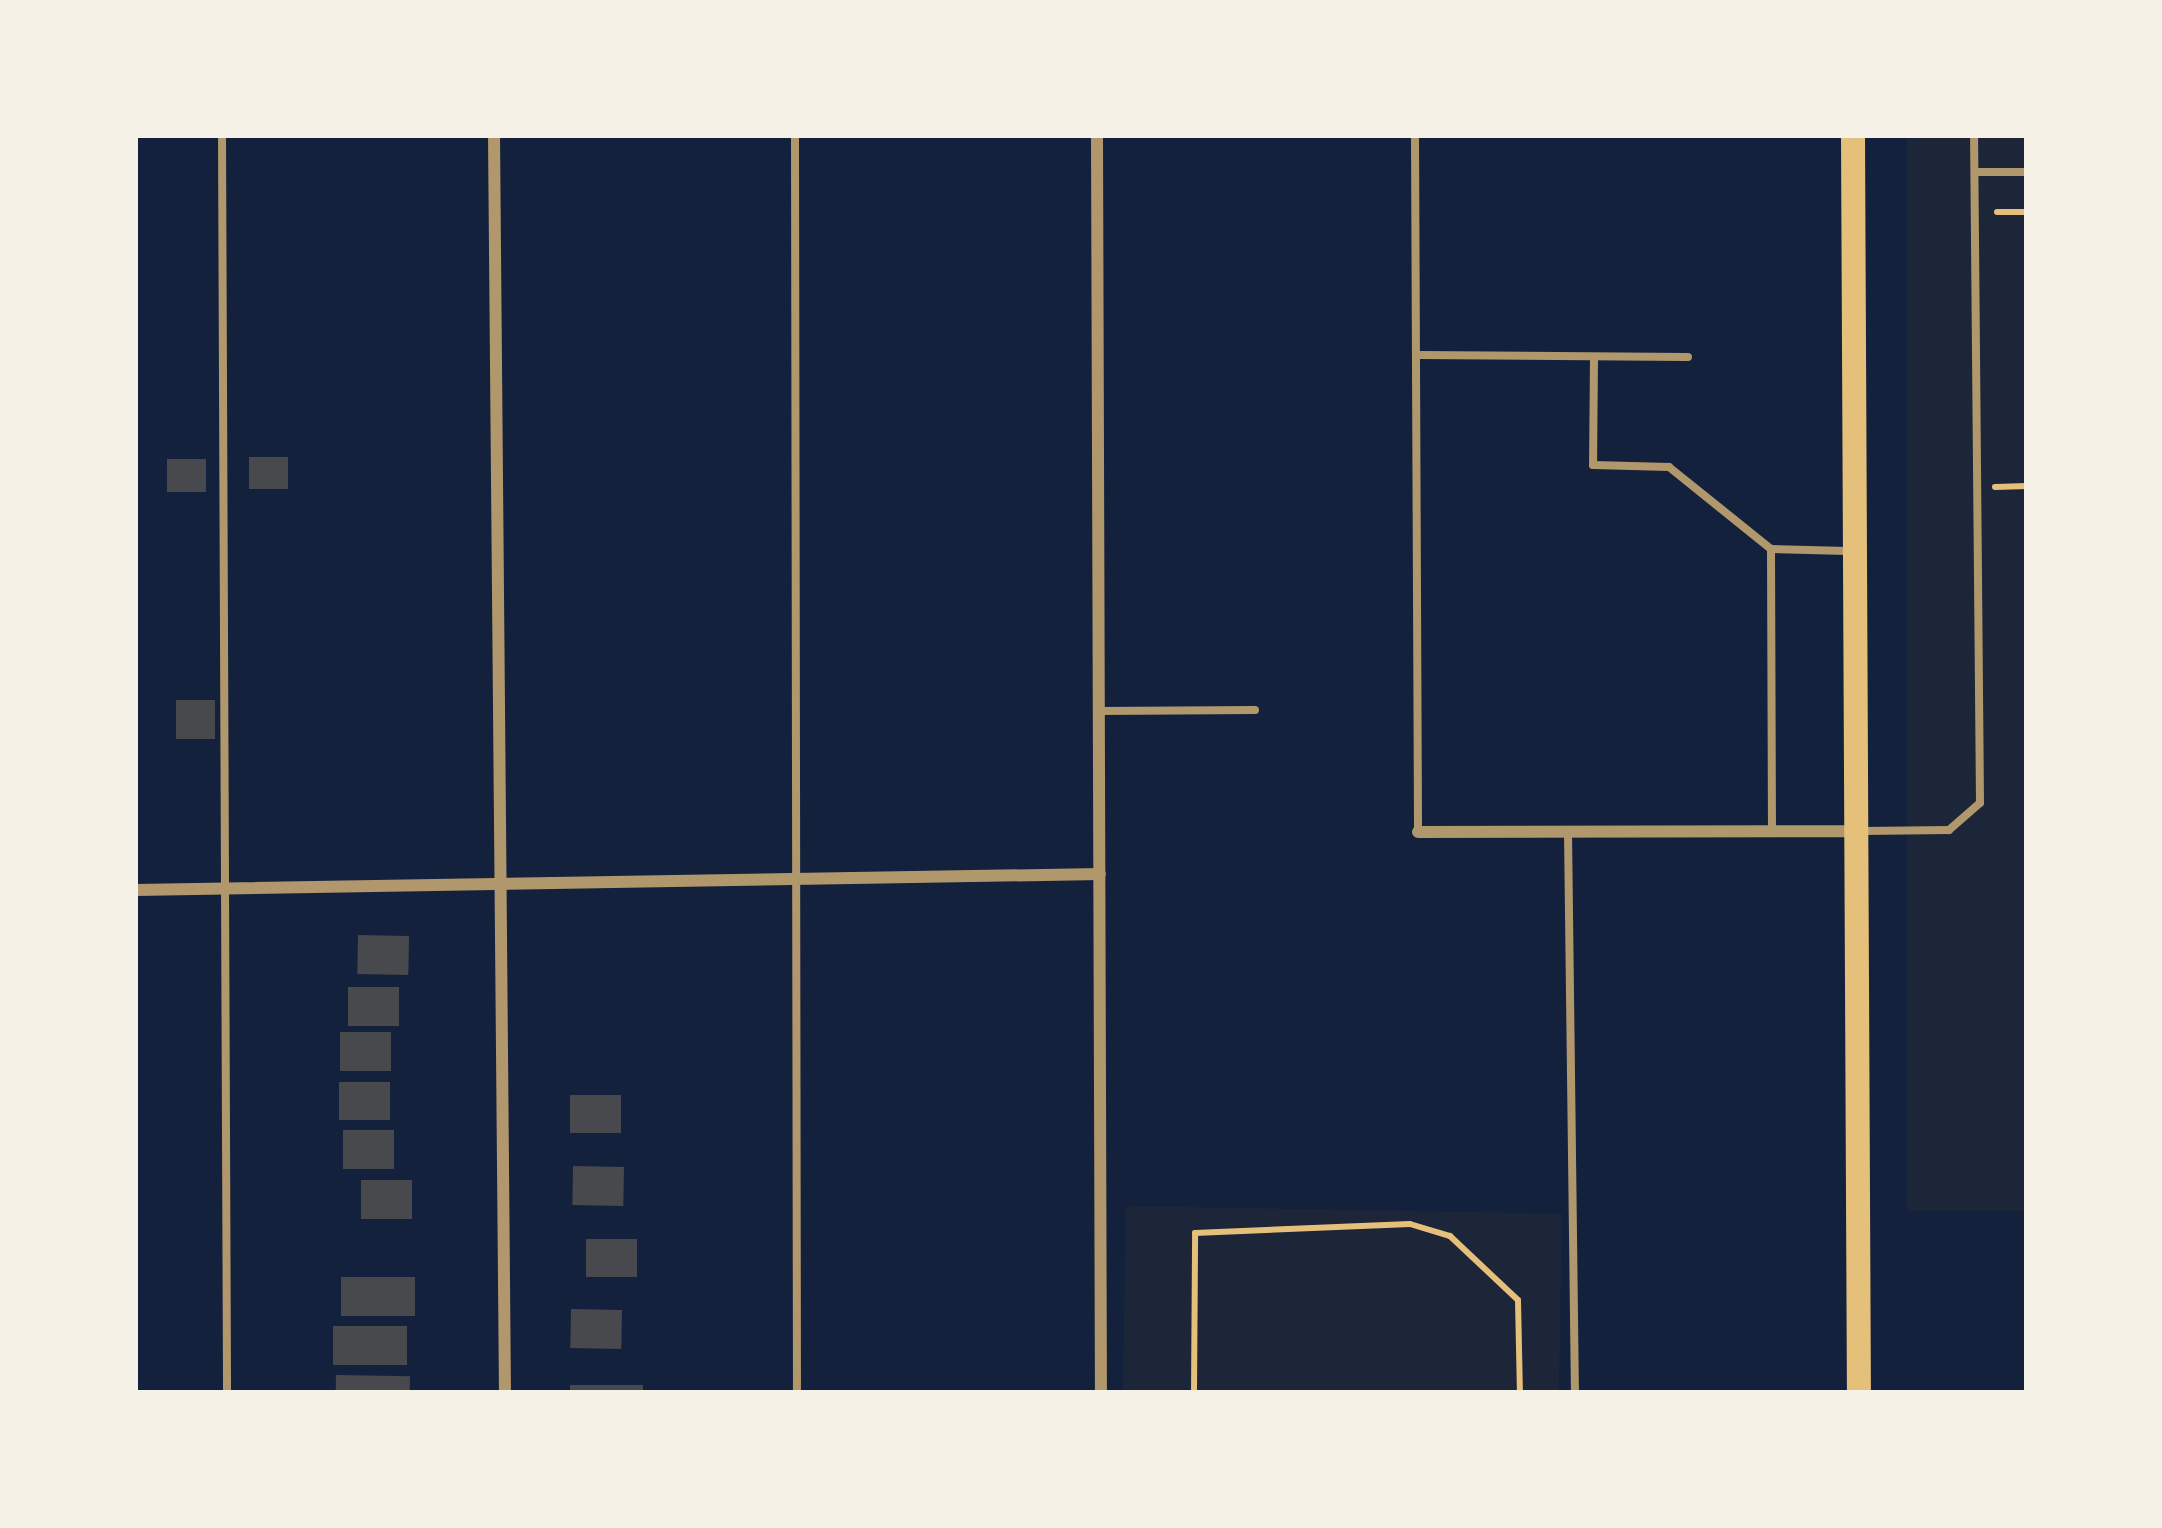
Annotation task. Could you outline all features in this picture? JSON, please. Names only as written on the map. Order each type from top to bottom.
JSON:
[{"type":"main road","points":[[1853,135],[1858,1393]]},
{"type":"street","points":[[494,135],[505,1393]]},
{"type":"street","points":[[1096,135],[1101,1393]]},
{"type":"street","points":[[1418,832],[1855,831]]},
{"type":"street","points":[[135,890],[1100,874]]},
{"type":"lane","points":[[222,135],[227,1393]]},
{"type":"lane","points":[[795,135],[797,1393]]},
{"type":"lane","points":[[1415,135],[1418,832]]},
{"type":"lane","points":[[1855,831],[1949,830],[1980,803],[1974,135]]},
{"type":"lane","points":[[1975,172],[2027,172]]},
{"type":"lane","points":[[1418,356],[1688,357]]},
{"type":"lane","points":[[1594,357],[1593,465],[1669,467],[1771,550],[1854,551]]},
{"type":"lane","points":[[1771,550],[1772,831]]},
{"type":"lane","points":[[1099,711],[1255,710]]},
{"type":"lane","points":[[1568,832],[1575,1393]]},
{"type":"path","points":[[1975,212],[2027,212]]},
{"type":"path","points":[[1980,487],[2027,486]]},
{"type":"path","points":[[1194,1393],[1195,1233],[1410,1224],[1450,1237],[1518,1300],[1520,1393]]},
{"type":"shaded area","points":[[1907,135],[2027,135],[2027,1211],[1907,1211]]},
{"type":"shaded area","points":[[1126,1206],[1562,1214],[1559,1393],[1123,1393]]},
{"type":"building","points":[[249,457],[288,457],[288,489],[249,489]]},
{"type":"building","points":[[167,459],[206,459],[206,492],[167,492]]},
{"type":"building","points":[[176,700],[215,700],[215,739],[176,739]]},
{"type":"building","points":[[358,935],[409,936],[408,975],[357,974]]},
{"type":"building","points":[[348,987],[399,987],[399,1026],[348,1026]]},
{"type":"building","points":[[340,1032],[391,1032],[391,1071],[340,1071]]},
{"type":"building","points":[[339,1082],[390,1082],[390,1120],[339,1120]]},
{"type":"building","points":[[570,1095],[621,1095],[621,1133],[570,1133]]},
{"type":"building","points":[[343,1130],[394,1130],[394,1169],[343,1169]]},
{"type":"building","points":[[573,1166],[624,1167],[623,1206],[572,1205]]},
{"type":"building","points":[[361,1180],[412,1180],[412,1219],[361,1219]]},
{"type":"building","points":[[586,1239],[637,1239],[637,1277],[586,1277]]},
{"type":"building","points":[[341,1277],[415,1277],[415,1316],[341,1316]]},
{"type":"building","points":[[571,1309],[622,1310],[621,1349],[570,1348]]},
{"type":"building","points":[[333,1326],[407,1326],[407,1365],[333,1365]]},
{"type":"building","points":[[336,1375],[410,1376],[410,1393],[336,1393]]},
{"type":"building","points":[[570,1385],[643,1385],[643,1393],[570,1393]]}]
